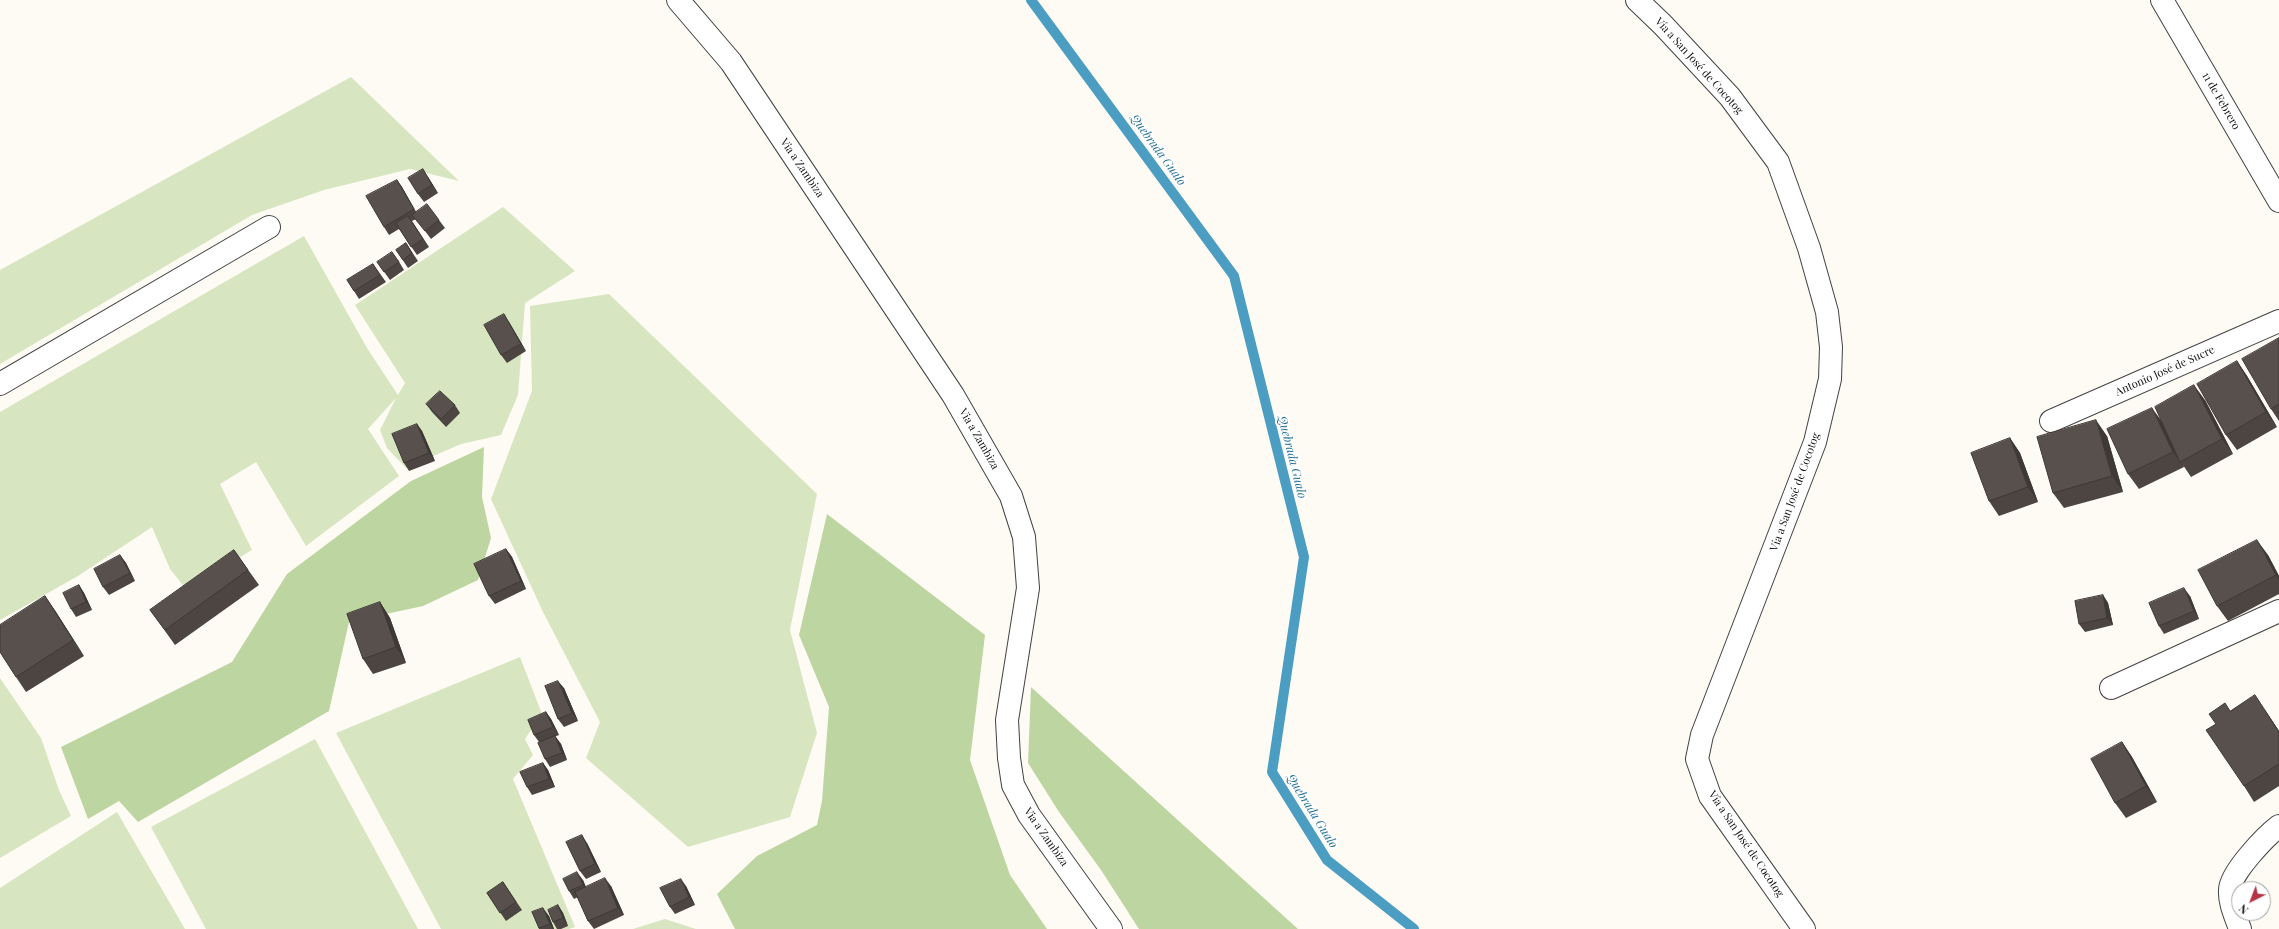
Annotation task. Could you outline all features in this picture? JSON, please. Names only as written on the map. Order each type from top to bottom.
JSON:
[{"type":"street","name":"Via a Zambiza","points":[[678,0],[735,68],[953,395],[1011,496],[1024,537],[1028,588],[1007,720],[1009,758],[1013,785],[1029,815],[1111,929]]},
{"type":"street","name":"Vía a San José de Cocotog","points":[[1637,0],[1663,25],[1730,97],[1778,162],[1809,248],[1827,312],[1831,347],[1830,379],[1815,442],[1702,735],[1697,759],[1710,796],[1804,929]]},
{"type":"street","name":"11 de Febrero","points":[[2162,0],[2279,201]]},
{"type":"street","points":[[0,384],[269,227]]},
{"type":"street","name":"Antonio José de Sucre","points":[[2051,421],[2279,320]]},
{"type":"street","points":[[2111,688],[2279,611]]},
{"type":"street","points":[[2240,929],[2230,899],[2230,888],[2240,868],[2259,843],[2279,826]]},
{"type":"green space","points":[[351,77],[459,181],[410,169],[324,190],[252,215],[0,364],[0,270]]},
{"type":"green space","points":[[503,207],[575,271],[525,303],[518,395],[501,435],[461,444],[406,468],[387,448],[380,430],[396,398],[368,429],[399,476],[306,546],[256,462],[220,484],[252,550],[186,589],[170,569],[152,527],[78,576],[0,620],[0,412],[304,236],[367,348],[398,395],[405,383],[355,305]]},
{"type":"green space","points":[[609,294],[817,494],[790,630],[817,733],[790,817],[688,847],[586,758],[600,722],[543,612],[491,499],[532,391],[530,306]]},
{"type":"green space","points":[[484,447],[482,497],[491,538],[478,580],[423,606],[349,622],[329,711],[138,822],[119,801],[88,819],[61,747],[232,662],[287,574],[411,481]]},
{"type":"green space","points":[[827,514],[985,635],[970,760],[1010,875],[1047,929],[735,929],[717,894],[757,856],[817,825],[822,801],[829,707],[799,635]]},
{"type":"green space","points":[[520,657],[542,714],[525,739],[533,755],[513,779],[575,927],[569,929],[441,929],[336,733]]},
{"type":"green space","points":[[0,678],[41,738],[59,790],[71,816],[0,858]]},
{"type":"green space","points":[[1031,687],[1298,929],[1139,929],[1101,870],[1059,812],[1028,763]]},
{"type":"green space","points":[[315,739],[418,929],[206,929],[151,827]]},
{"type":"green space","points":[[117,812],[185,929],[0,929],[0,888]]},
{"type":"green space","points":[[665,919],[696,929],[633,929]]},
{"type":"building","points":[[423,169],[432,185],[418,194],[408,178]]},
{"type":"building","points":[[397,180],[414,209],[384,227],[366,196]]},
{"type":"building","points":[[427,204],[439,220],[425,231],[412,215]]},
{"type":"building","points":[[408,216],[423,239],[411,247],[396,223]]},
{"type":"building","points":[[406,243],[412,253],[403,260],[396,250]]},
{"type":"building","points":[[392,252],[399,262],[384,272],[377,262]]},
{"type":"building","points":[[373,264],[380,275],[354,291],[347,280]]},
{"type":"building","points":[[504,314],[521,344],[501,355],[484,325]]},
{"type":"building","points":[[2279,338],[2279,404],[2271,409],[2242,359]]},
{"type":"building","points":[[2237,361],[2266,412],[2226,435],[2197,384]]},
{"type":"building","points":[[2194,385],[2222,439],[2180,462],[2155,407]]},
{"type":"building","points":[[440,391],[455,405],[441,419],[426,404]]},
{"type":"building","points":[[2152,408],[2173,452],[2128,474],[2107,429]]},
{"type":"building","points":[[2096,420],[2112,476],[2053,493],[2037,437]]},
{"type":"building","points":[[417,424],[429,453],[404,463],[392,434]]},
{"type":"building","points":[[2010,438],[2028,487],[1989,501],[1971,453]]},
{"type":"building","points":[[2257,540],[2276,575],[2217,606],[2198,570]]},
{"type":"building","points":[[506,549],[521,581],[489,596],[474,564]]},
{"type":"building","points":[[234,550],[248,570],[165,630],[150,610]]},
{"type":"building","points":[[120,555],[130,573],[103,587],[94,569]]},
{"type":"building","points":[[79,585],[86,602],[71,609],[63,593]]},
{"type":"building","points":[[2184,588],[2194,611],[2159,626],[2149,603]]},
{"type":"building","points":[[2103,595],[2107,618],[2079,624],[2075,601]]},
{"type":"building","points":[[45,596],[73,640],[16,677],[0,652],[0,625]]},
{"type":"building","points":[[380,602],[396,647],[363,659],[347,614]]},
{"type":"building","points":[[558,681],[572,713],[558,719],[545,686]]},
{"type":"building","points":[[2255,695],[2279,732],[2279,764],[2244,786],[2206,730],[2216,724],[2209,714],[2225,703],[2230,711]]},
{"type":"building","points":[[546,712],[553,727],[534,735],[528,720]]},
{"type":"building","points":[[555,736],[562,753],[545,759],[538,743]]},
{"type":"building","points":[[2122,742],[2146,786],[2115,803],[2091,759]]},
{"type":"building","points":[[543,763],[549,779],[527,787],[520,772]]},
{"type":"building","points":[[582,835],[595,864],[580,871],[566,842]]},
{"type":"building","points":[[577,872],[583,885],[569,891],[563,879]]},
{"type":"building","points":[[605,878],[618,908],[588,921],[575,892]]},
{"type":"building","points":[[681,879],[689,897],[670,907],[660,888]]},
{"type":"building","points":[[503,882],[516,902],[500,913],[487,893]]},
{"type":"building","points":[[558,905],[563,918],[553,922],[548,910]]},
{"type":"building","points":[[543,908],[550,924],[539,928],[532,912]]},
{"type":"waterway","name":"Quebrada Gualo","points":[[1031,0],[1234,276],[1304,557],[1272,772],[1327,860],[1414,929]]}]
